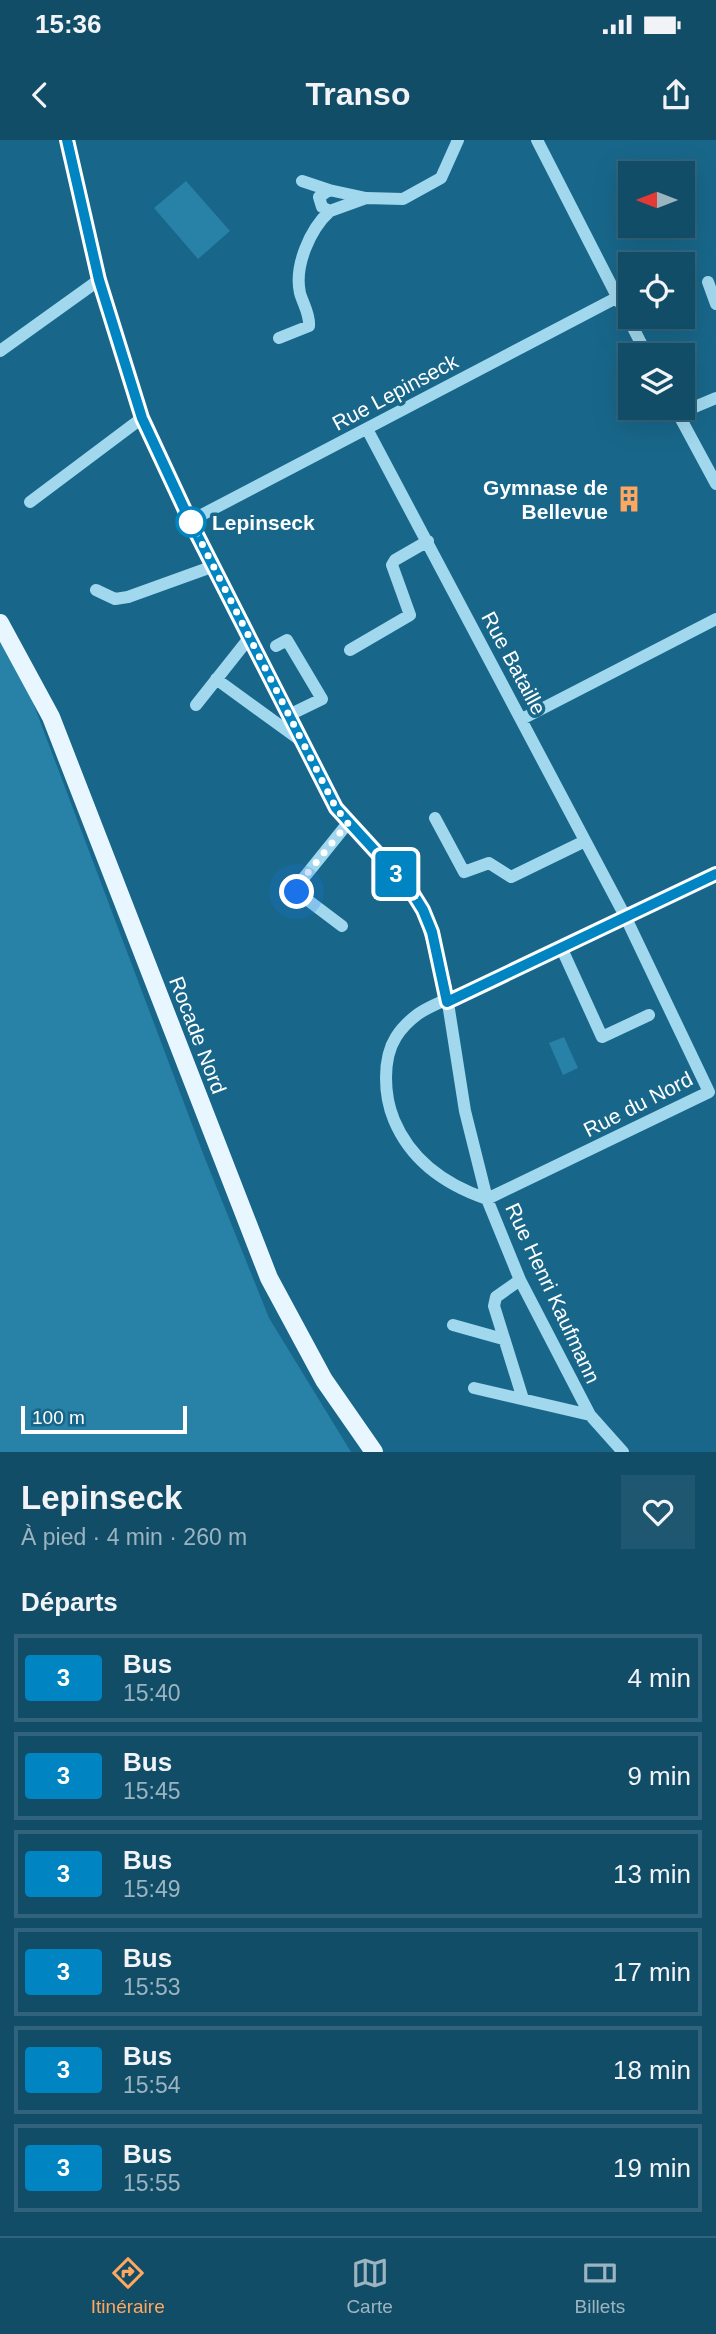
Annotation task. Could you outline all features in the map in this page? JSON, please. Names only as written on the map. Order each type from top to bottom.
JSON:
[{"type":"main road","name":"Rocade Nord","points":[[0,623],[51,716],[269,1278],[324,1380],[374,1452]]},
{"type":"street","name":"Rue Henri Kaufmann","points":[[67,140],[99,280],[142,418],[190,521],[336,808],[410,889],[423,910],[432,932],[465,1111],[487,1199],[520,1280],[590,1415],[602,1432],[623,1452]]},
{"type":"street","points":[[302,181],[366,198],[403,199],[441,178],[457,140]]},
{"type":"street","points":[[537,140],[618,297]]},
{"type":"street","points":[[329,190],[319,197],[322,207],[330,211]]},
{"type":"street","points":[[279,338],[309,326],[298,280],[301,263],[318,223],[330,211],[366,198]]},
{"type":"street","points":[[0,351],[99,280]]},
{"type":"street","points":[[708,282],[716,304]]},
{"type":"street","name":"Rue Lepinseck","points":[[190,521],[618,297]]},
{"type":"street","points":[[695,405],[716,398]]},
{"type":"street","points":[[30,502],[142,418]]},
{"type":"street","points":[[681,420],[716,484]]},
{"type":"street","name":"Rue Bataille","points":[[368,429],[625,916]]},
{"type":"street","points":[[350,650],[410,615],[392,565],[395,560],[428,541]]},
{"type":"street","points":[[96,590],[115,599],[128,597],[214,566]]},
{"type":"street","points":[[522,719],[716,618]]},
{"type":"street","points":[[196,705],[250,637]]},
{"type":"street","points":[[276,646],[287,640],[322,699],[289,715]]},
{"type":"street","points":[[216,679],[303,743]]},
{"type":"street","points":[[435,818],[464,872],[489,863],[510,877],[585,841]]},
{"type":"street","points":[[342,926],[297,892],[298,885],[348,823]]},
{"type":"street","points":[[487,1199],[455,1186],[420,1161],[405,1142],[389,1103],[388,1062],[396,1038],[419,1014],[716,874]]},
{"type":"street","name":"Rue du Nord","points":[[487,1199],[709,1092],[625,916]]},
{"type":"street","points":[[561,947],[603,1037],[649,1015]]},
{"type":"street","points":[[520,1280],[496,1297],[494,1306],[523,1399]]},
{"type":"street","points":[[453,1325],[503,1339]]},
{"type":"street","points":[[474,1388],[590,1415]]},
{"type":"shaded area","points":[[186,181],[230,231],[198,259],[154,208]]},
{"type":"shaded area","points":[[0,615],[204,1156],[269,1318],[351,1452],[0,1452]]},
{"type":"shaded area","points":[[564,1037],[578,1068],[563,1075],[549,1043]]},
{"type":"bus line","name":"3","points":[[67,140],[99,280],[142,418],[190,521],[336,808],[410,889],[423,910],[432,932],[447,1002],[716,874]]},
{"type":"place","name":"Gymnase de Bellevue","points":[[629,499]]},
{"type":"place","name":"Lepinseck","points":[[191,522]]},
{"type":"route","points":[[191,522],[336,808],[348,823],[298,885],[297,892]]}]
